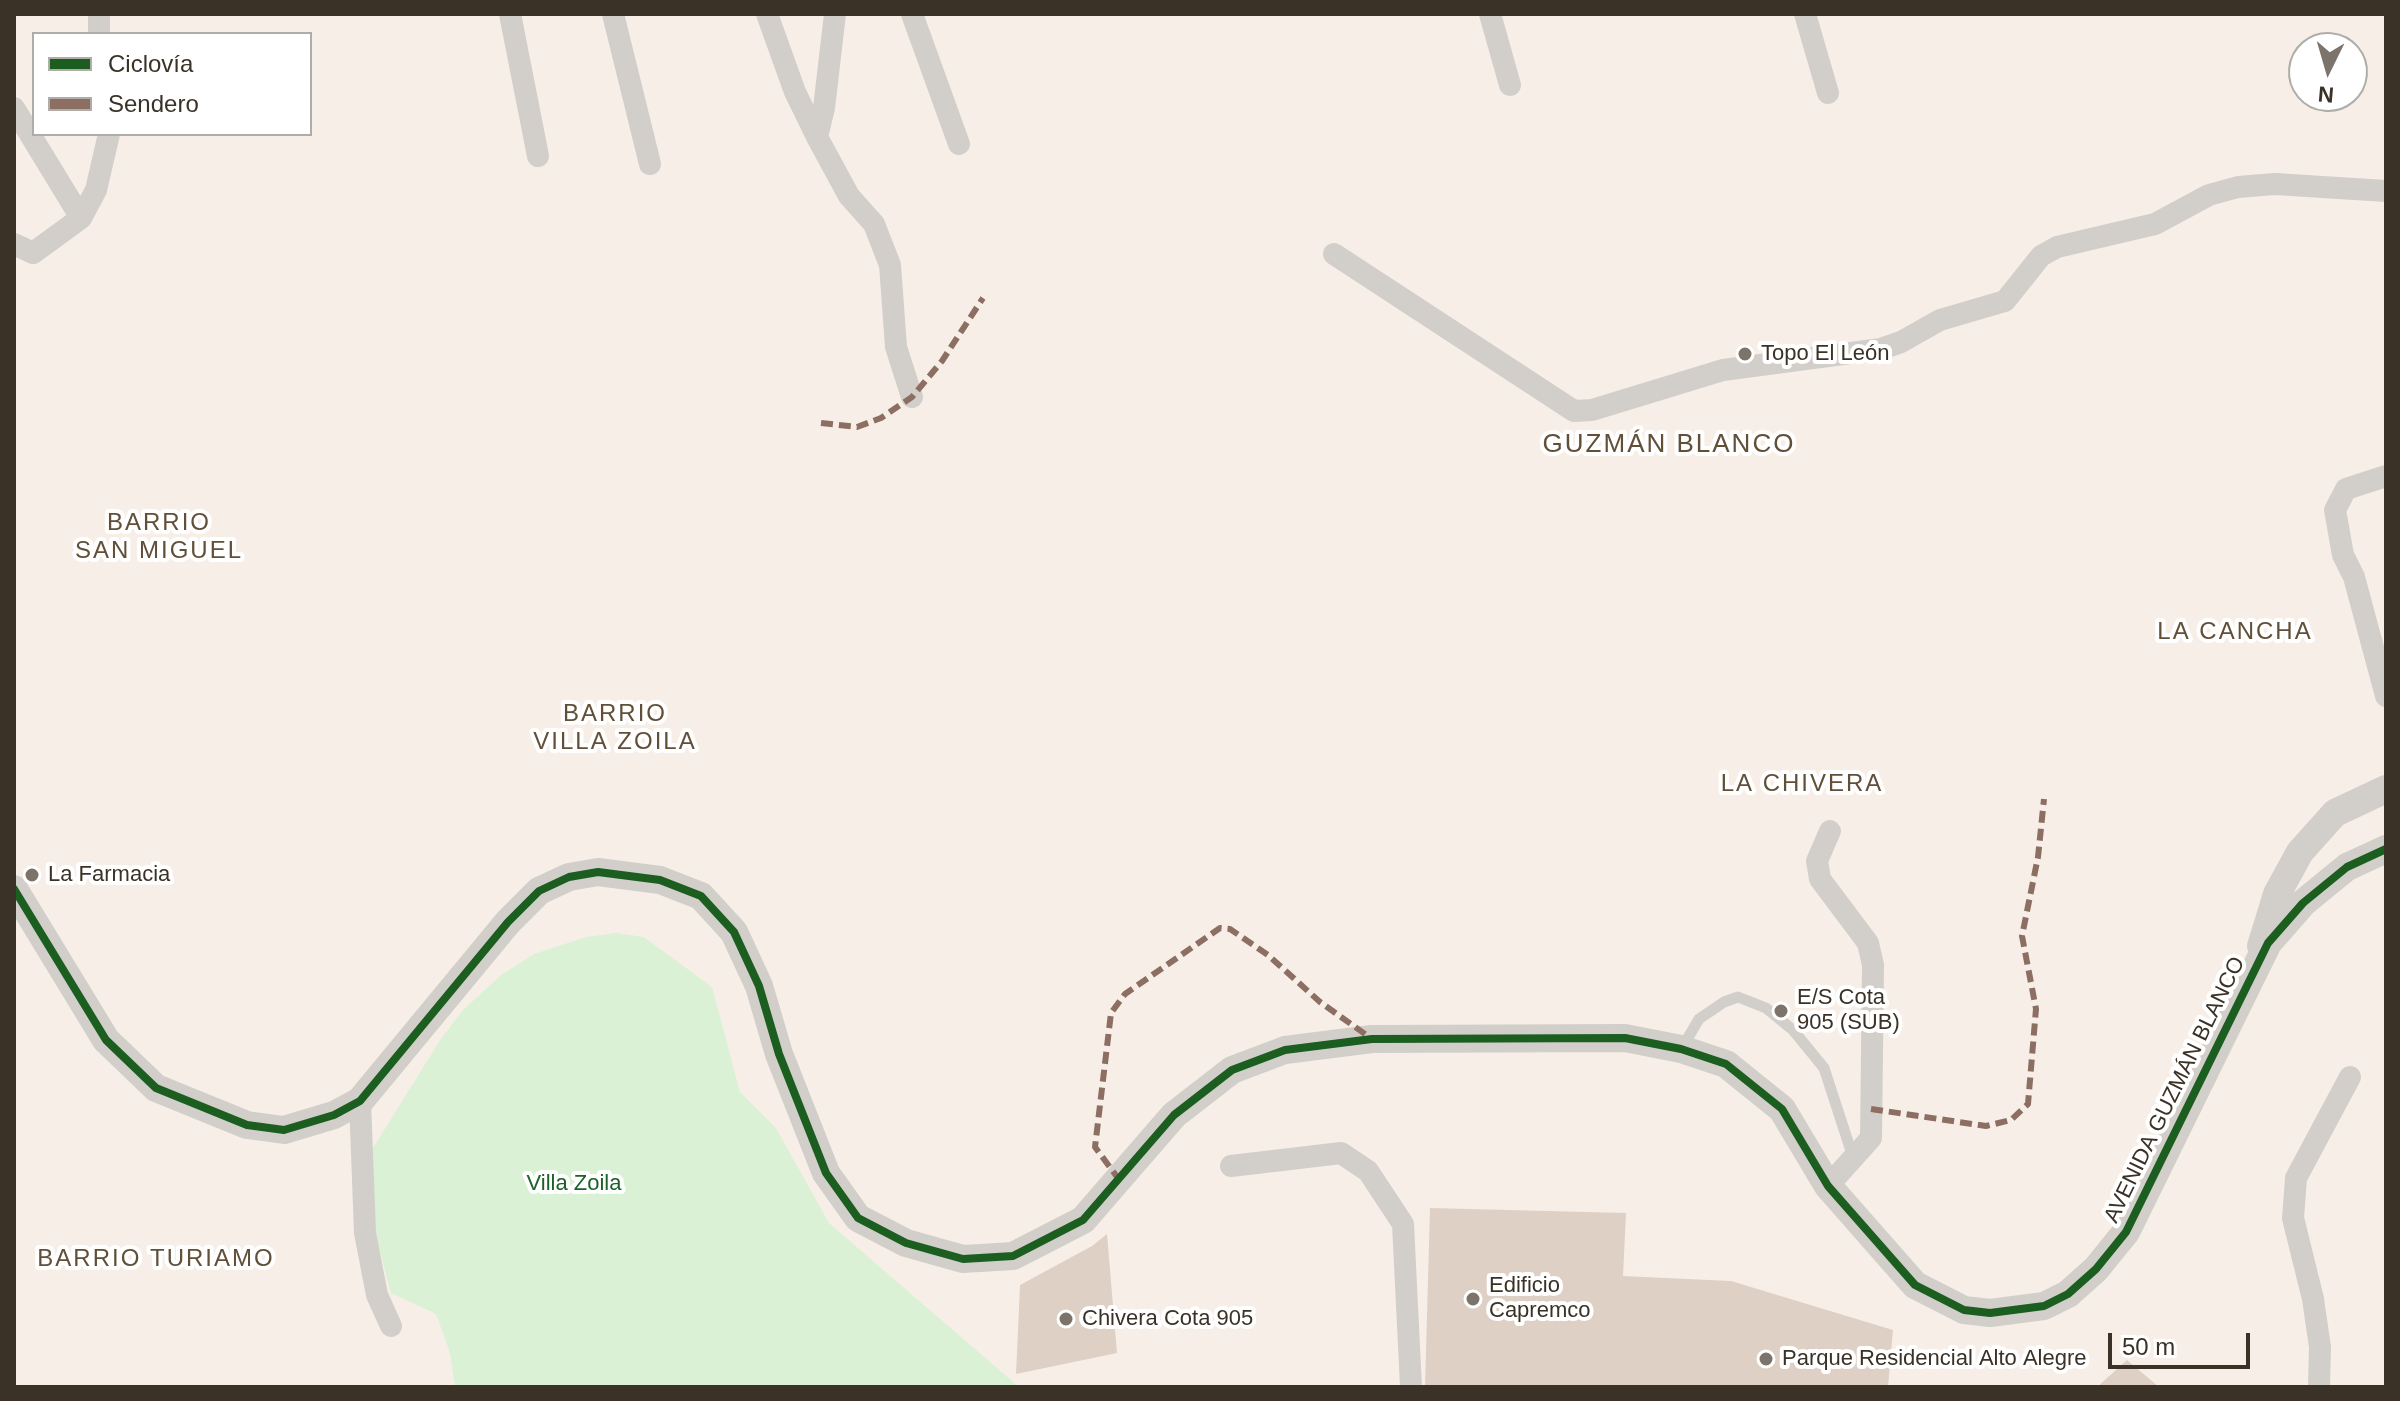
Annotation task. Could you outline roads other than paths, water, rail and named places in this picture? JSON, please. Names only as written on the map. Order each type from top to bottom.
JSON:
[{"type":"street","points":[[510,14],[538,156]]},
{"type":"street","points":[[613,14],[650,164]]},
{"type":"street","points":[[767,14],[795,92],[817,137],[849,196],[874,224],[890,265],[896,347],[912,397]]},
{"type":"street","points":[[817,137],[824,108],[835,14]]},
{"type":"street","points":[[912,14],[959,144]]},
{"type":"street","points":[[1490,14],[1510,85]]},
{"type":"street","points":[[1805,14],[1828,93]]},
{"type":"street","points":[[14,108],[81,218]]},
{"type":"street","points":[[14,244],[33,253],[81,218],[96,190],[109,136]]},
{"type":"street","points":[[1334,254],[1574,411],[1592,410],[1723,370],[1881,349],[1901,342],[1940,320],[2005,301],[2041,256],[2057,247],[2155,224],[2209,195],[2238,187],[2275,184],[2386,191]]},
{"type":"street","points":[[2386,476],[2346,489],[2335,510],[2343,555],[2354,577],[2386,696]]},
{"type":"street","name":"AVENIDA GUZMÁN BLANCO","points":[[2258,964],[2277,894],[2300,852],[2335,813],[2386,789]]},
{"type":"street","points":[[1828,1186],[1871,1138],[1873,965],[1868,943],[1820,879],[1817,861],[1830,831]]},
{"type":"street","name":"AVENIDA GUZMÁN BLANCO","points":[[14,889],[106,1040],[156,1088],[247,1125],[284,1130],[334,1115],[360,1101],[508,922],[539,891],[569,877],[598,872],[660,880],[701,896],[734,932],[759,986],[779,1054],[826,1173],[858,1218],[906,1243],[963,1259],[1013,1256],[1083,1220],[1174,1115],[1232,1070],[1285,1050],[1372,1039],[1625,1038],[1681,1049],[1726,1064],[1782,1109],[1828,1186],[1915,1285],[1964,1310],[1990,1313],[2044,1306],[2068,1294],[2126,1232],[2268,943],[2303,903],[2347,867],[2386,849]]},
{"type":"street","points":[[2319,1387],[2320,1347],[2313,1299],[2293,1218],[2296,1178],[2350,1077]]},
{"type":"street","points":[[360,1101],[365,1233],[377,1295],[391,1326]]},
{"type":"street","points":[[1231,1166],[1341,1153],[1368,1171],[1403,1224],[1411,1387]]},
{"type":"lane","points":[[1681,1049],[1699,1019],[1724,1002],[1738,997],[1766,1008],[1793,1030],[1824,1068],[1854,1157]]},
{"type":"place","name":"Topo El León","points":[[1745,354]]},
{"type":"place","name":"La Farmacia","points":[[32,875]]},
{"type":"place","name":"E/S Cota 905 (SUB)","points":[[1781,1011]]},
{"type":"place","name":"Edificio Capremco","points":[[1473,1299]]},
{"type":"place","name":"Chivera Cota 905","points":[[1066,1319]]},
{"type":"place","name":"Parque Residencial Alto Alegre","points":[[1766,1359]]},
{"type":"district","name":"GUZMÁN BLANCO","points":[[1669,445]]},
{"type":"district","name":"BARRIO SAN MIGUEL","points":[[159,537]]},
{"type":"district","name":"LA CANCHA","points":[[2235,632]]},
{"type":"district","name":"BARRIO VILLA ZOILA","points":[[615,728]]},
{"type":"district","name":"LA CHIVERA","points":[[1802,784]]},
{"type":"district","name":"BARRIO TURIAMO","points":[[156,1259]]},
{"type":"park label","name":"Villa Zoila","points":[[574,1184]]}]
